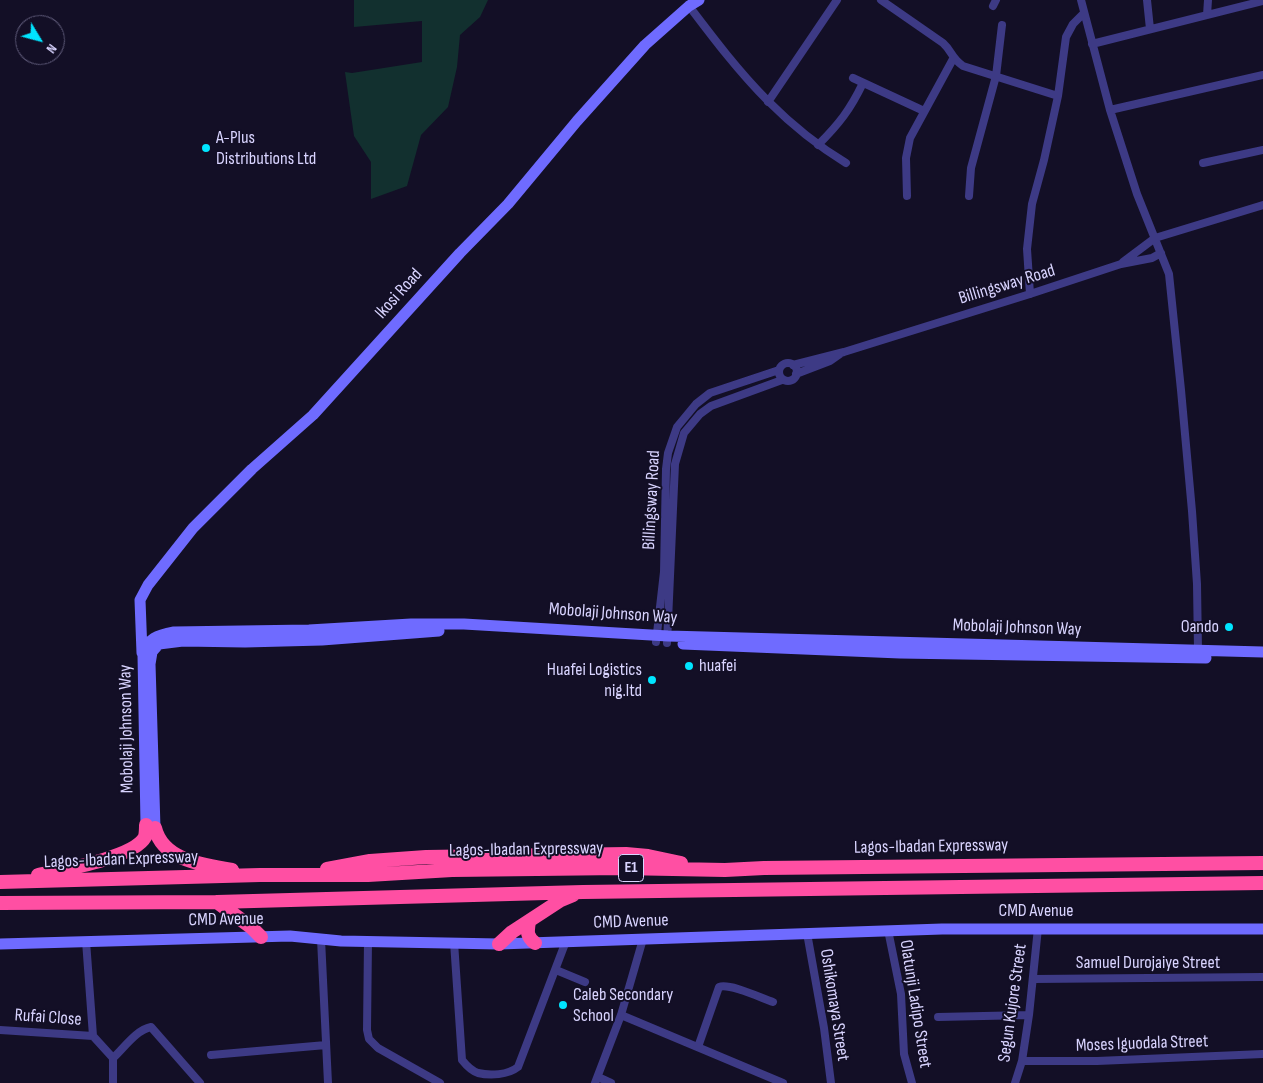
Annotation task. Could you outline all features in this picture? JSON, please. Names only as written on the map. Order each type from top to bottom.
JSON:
[{"type":"highway","points":[[1,881],[84,865],[126,852],[145,837],[151,827],[170,851],[185,858],[202,864],[260,875]]},
{"type":"highway","points":[[309,874],[323,869],[370,861],[426,857],[616,854],[648,856],[704,869],[710,891]]},
{"type":"highway","name":"Lagos-Ibadan Expressway","points":[[1,881],[419,873],[452,870],[1263,863]]},
{"type":"highway","points":[[410,898],[427,894],[434,887],[432,880],[419,873]]},
{"type":"highway","name":"E1","points":[[0,903],[217,902],[583,892],[1263,883]]},
{"type":"highway","points":[[499,944],[512,932],[561,900],[583,892]]},
{"type":"highway","points":[[217,902],[251,927],[261,937]]},
{"type":"highway","points":[[529,922],[527,932],[530,939],[535,943]]},
{"type":"street","name":"Ikosi Road","points":[[145,654],[140,600],[146,588],[200,520],[252,469],[313,415],[460,253],[508,204],[623,68],[645,45],[689,6],[699,0]]},
{"type":"street","points":[[768,102],[837,0]]},
{"type":"street","points":[[881,0],[943,43],[949,48],[953,59],[963,66],[1058,96]]},
{"type":"street","points":[[1081,0],[1110,110],[1137,194],[1168,274],[1181,390],[1197,584],[1198,650]]},
{"type":"street","points":[[1147,0],[1150,29]]},
{"type":"street","points":[[1207,15],[1208,0]]},
{"type":"street","points":[[1092,44],[1263,1]]},
{"type":"street","points":[[689,6],[732,62],[768,102],[818,145],[846,163]]},
{"type":"street","points":[[1030,294],[1027,249],[1032,204],[1058,96],[1066,37],[1073,24],[1084,13]]},
{"type":"street","points":[[970,196],[970,168],[996,76],[1002,25]]},
{"type":"street","points":[[907,196],[906,158],[910,138],[953,59]]},
{"type":"street","points":[[1110,110],[1263,75]]},
{"type":"street","points":[[853,78],[924,111]]},
{"type":"street","points":[[818,145],[840,122],[853,104],[863,83]]},
{"type":"street","points":[[1203,163],[1263,150]]},
{"type":"street","name":"Billingsway Road","points":[[1121,264],[1155,238],[1263,206]]},
{"type":"street","name":"Billingsway Road","points":[[793,365],[844,352],[1121,264],[1152,258],[1161,253]]},
{"type":"street","name":"Billingsway Road","points":[[796,374],[830,361],[844,352]]},
{"type":"street","points":[[784,364],[793,365],[796,369],[796,374],[791,381],[782,380],[779,376],[779,370],[784,364]]},
{"type":"street","name":"Billingsway Road","points":[[662,639],[666,469],[668,453],[677,427],[696,404],[710,393],[779,370]]},
{"type":"street","name":"Billingsway Road","points":[[662,639],[675,464],[684,433],[700,414],[711,406],[782,380]]},
{"type":"street","points":[[141,617],[158,636]]},
{"type":"street","name":"Mobolaji Johnson Way","points":[[158,636],[174,632],[309,630],[411,624],[464,624],[662,639],[1263,652]]},
{"type":"street","name":"Mobolaji Johnson Way","points":[[158,636],[183,641],[296,641],[464,630],[900,653],[1263,659]]},
{"type":"street","name":"Mobolaji Johnson Way","points":[[151,827],[145,654],[155,647],[158,636]]},
{"type":"street","name":"CMD Avenue","points":[[0,944],[290,936],[368,941],[499,944],[888,930],[1038,928],[1263,929]]},
{"type":"street","name":"Segun Kujore Street","points":[[1015,1083],[1022,1061],[1029,1016],[1038,928]]},
{"type":"street","name":"Olatunji Ladipo Street","points":[[888,930],[901,994],[904,1054],[912,1083]]},
{"type":"street","name":"Oshikomaya Street","points":[[807,932],[824,1028],[831,1083]]},
{"type":"street","points":[[322,939],[328,1083]]},
{"type":"street","points":[[610,1083],[596,1080],[620,1015],[642,939]]},
{"type":"street","points":[[86,941],[93,1036],[113,1058],[113,1083]]},
{"type":"street","points":[[368,941],[367,1030],[369,1039],[378,1048],[440,1083]]},
{"type":"street","points":[[454,942],[462,1060],[477,1073],[506,1073],[514,1071],[518,1067],[566,941]]},
{"type":"street","points":[[556,970],[585,982]]},
{"type":"street","name":"Samuel Durojaiye Street","points":[[1034,979],[1263,977]]},
{"type":"street","points":[[698,1046],[719,987],[724,985],[772,1002]]},
{"type":"street","points":[[620,1015],[783,1083]]},
{"type":"street","points":[[938,1017],[1029,1016]]},
{"type":"street","points":[[113,1058],[139,1032],[151,1027],[188,1072],[200,1083]]},
{"type":"street","name":"Rufai Close","points":[[0,1030],[93,1036]]},
{"type":"street","points":[[211,1055],[326,1045]]},
{"type":"street","name":"Moses Iguodala Street","points":[[1022,1061],[1097,1061],[1263,1054]]},
{"type":"green space","points":[[354,0],[488,0],[480,17],[460,35],[457,67],[448,107],[421,135],[407,186],[371,199],[371,162],[354,136],[345,72],[352,73],[422,62],[422,21],[354,27]]},
{"type":"place","name":"A-Plus Distributions Ltd","points":[[206,148]]},
{"type":"place","name":"Oando","points":[[1229,627]]},
{"type":"place","name":"huafei","points":[[689,666]]},
{"type":"place","name":"Huafei Logistics nig.ltd","points":[[652,680]]},
{"type":"place","name":"Caleb Secondary School","points":[[563,1005]]}]
